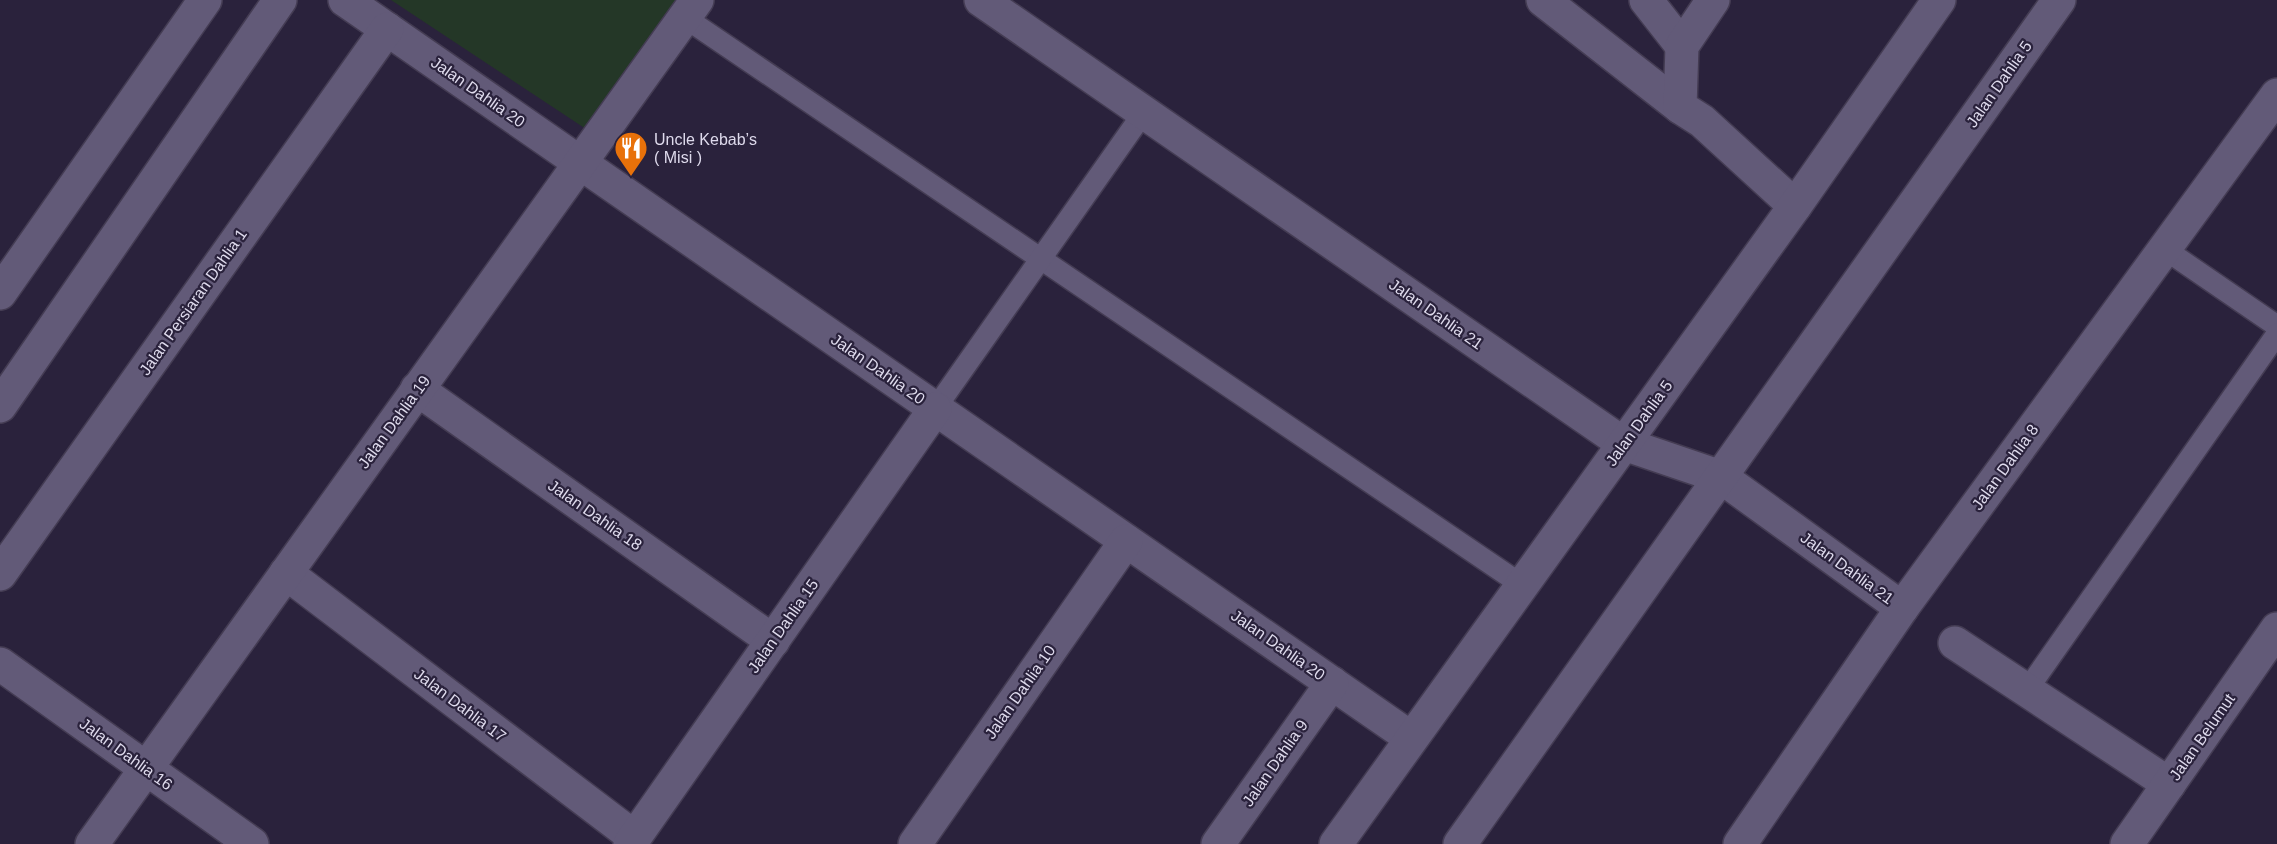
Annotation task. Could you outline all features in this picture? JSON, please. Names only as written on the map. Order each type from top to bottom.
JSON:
[{"type":"street","points":[[0,293],[205,0]]},
{"type":"street","points":[[0,406],[280,0]]},
{"type":"street","name":"Jalan Dahlia 20","points":[[345,0],[1411,738]]},
{"type":"street","name":"Jalan Dahlia 21","points":[[981,0],[1624,444],[1721,477],[1902,608]]},
{"type":"street","points":[[1543,0],[1702,121],[1795,206]]},
{"type":"street","points":[[1646,0],[1682,46]]},
{"type":"street","points":[[1680,106],[1682,46],[1713,0]]},
{"type":"street","name":"Jalan Dahlia 5","points":[[1336,844],[1795,206],[1939,0]]},
{"type":"street","name":"Jalan Dahlia 5","points":[[1461,844],[2059,0]]},
{"type":"street","name":"Jalan Dahlia 19","points":[[92,844],[690,9]]},
{"type":"street","name":"Jalan Persiaran Dahlia 1","points":[[0,574],[387,29]]},
{"type":"street","name":"Jalan Dahlia 8","points":[[1740,844],[1902,608],[2166,250],[2277,95]]},
{"type":"street","name":"Jalan Dahlia 18","points":[[417,389],[772,641]]},
{"type":"street","name":"Jalan Dahlia 15","points":[[632,841],[935,409]]},
{"type":"street","name":"Jalan Dahlia 10","points":[[915,844],[1126,541]]},
{"type":"street","name":"Jalan Dahlia 17","points":[[286,573],[632,841]]},
{"type":"street","name":"Jalan Belumut","points":[[2127,844],[2277,629]]},
{"type":"street","points":[[1955,643],[2169,784]]},
{"type":"street","name":"Jalan Dahlia 16","points":[[0,664],[252,844]]},
{"type":"street","name":"Jalan Dahlia 9","points":[[1218,844],[1332,683]]},
{"type":"lane","points":[[690,9],[1041,258],[1522,585]]},
{"type":"lane","points":[[935,409],[1144,112]]},
{"type":"lane","points":[[2166,250],[2277,326]]},
{"type":"lane","points":[[2027,690],[2277,334]]},
{"type":"green space","points":[[391,0],[682,0],[589,131]]},
{"type":"place","name":"Uncle Kebab’s ( Misi )","points":[[631,177]]}]
